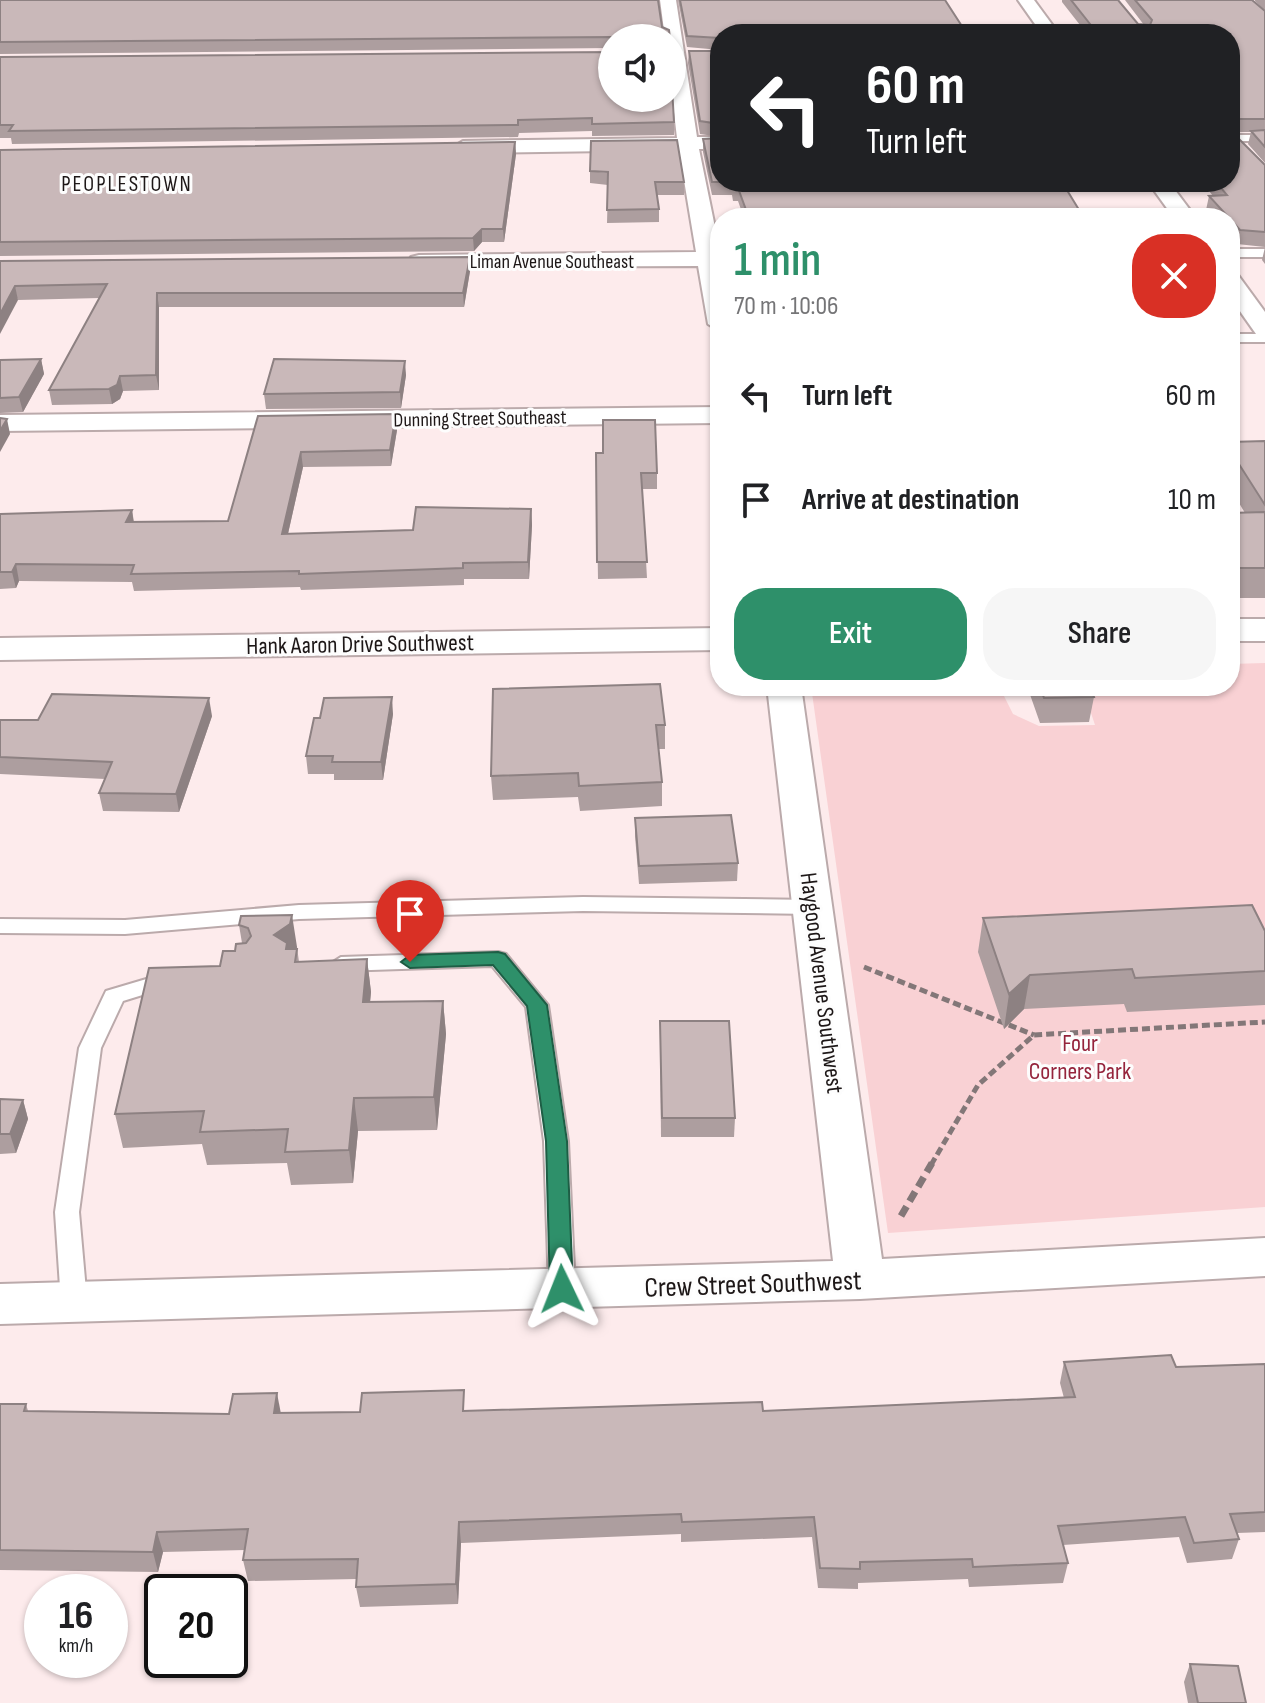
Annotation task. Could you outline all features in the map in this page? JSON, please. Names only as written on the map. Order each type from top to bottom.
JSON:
[{"type":"main road","points":[[1240,630],[1265,630]]},
{"type":"main road","name":"Hank Aaron Drive Southwest","points":[[0,649],[710,639]]},
{"type":"street","points":[[668,0],[673,24]]},
{"type":"street","points":[[1026,0],[1044,24]]},
{"type":"street","points":[[685,112],[688,144],[710,241]]},
{"type":"street","points":[[439,147],[710,143]]},
{"type":"street","name":"Liman Avenue Southeast","points":[[399,262],[710,259]]},
{"type":"street","points":[[1240,294],[1265,329]]},
{"type":"street","name":"Dunning Street Southeast","points":[[0,423],[710,415]]},
{"type":"street","name":"Haygood Avenue Southwest","points":[[785,696],[860,1280]]},
{"type":"street","name":"Crew Street Southwest","points":[[0,1304],[860,1280],[1265,1257]]},
{"type":"lane","points":[[1240,139],[1265,138]]},
{"type":"lane","points":[[1240,253],[1265,253]]},
{"type":"lane","points":[[1240,338],[1265,338]]},
{"type":"lane","points":[[0,926],[125,927],[299,912],[583,904],[813,907]]},
{"type":"lane","points":[[325,965],[498,959],[537,1005],[556,1141],[562,1289]]},
{"type":"lane","points":[[74,1302],[67,1212],[90,1048],[114,996],[196,971]]},
{"type":"path","points":[[858,967],[867,967],[1034,1035],[1265,1022]]},
{"type":"path","points":[[895,1225],[978,1085],[1034,1035]]},
{"type":"green space","name":"Four Corners Park","points":[[1265,663],[1265,1207],[888,1233],[812,696],[1004,696],[1013,714],[1039,726],[1095,725],[1085,696],[1240,696],[1240,664]]},
{"type":"building","points":[[0,0],[658,0],[662,24],[598,24],[598,37],[0,42]]},
{"type":"building","points":[[680,0],[945,0],[961,24],[710,24],[710,37],[687,36]]},
{"type":"building","points":[[1071,0],[1118,0],[1138,24],[1090,24]]},
{"type":"building","points":[[1135,0],[1252,0],[1265,11],[1265,119],[1240,119],[1240,24],[1150,24],[1152,20]]},
{"type":"building","points":[[689,51],[710,51],[710,122],[700,121]]},
{"type":"building","points":[[598,52],[598,112],[673,112],[674,122],[592,124],[592,118],[518,120],[518,125],[9,131],[13,125],[0,125],[0,57]]},
{"type":"building","points":[[1265,130],[1265,147],[1251,131]]},
{"type":"building","points":[[703,139],[710,139],[710,172]]},
{"type":"building","points":[[677,140],[684,182],[655,182],[659,209],[607,210],[608,172],[590,171],[591,141]]},
{"type":"building","points":[[1240,140],[1265,165],[1265,232],[1240,230],[1240,208],[1220,208],[1209,196],[1227,195],[1224,192],[1240,192]]},
{"type":"building","points":[[515,142],[503,229],[482,229],[473,238],[0,242],[0,150]]},
{"type":"building","points":[[739,192],[1068,192],[1078,208],[745,208]]},
{"type":"building","points":[[470,257],[463,293],[157,293],[156,375],[120,376],[117,385],[109,389],[49,390],[107,284],[15,286],[0,314],[0,261]]},
{"type":"building","points":[[41,359],[19,397],[0,398],[0,360]]},
{"type":"building","points":[[274,359],[405,361],[400,392],[264,394]]},
{"type":"building","points":[[396,414],[390,450],[301,452],[282,534],[413,530],[416,507],[531,509],[528,562],[463,563],[463,568],[299,574],[299,571],[131,574],[134,565],[16,564],[12,572],[0,572],[0,514],[132,510],[126,522],[228,521],[258,416]]},
{"type":"building","points":[[0,418],[7,419],[0,431]]},
{"type":"building","points":[[603,420],[655,420],[657,473],[641,473],[647,562],[597,562],[596,453],[603,453]]},
{"type":"building","points":[[1265,441],[1265,505],[1240,466],[1240,442]]},
{"type":"building","points":[[1265,512],[1265,568],[1240,568],[1240,513]]},
{"type":"building","points":[[660,684],[665,725],[656,725],[662,782],[579,786],[578,773],[491,776],[493,689]]},
{"type":"building","points":[[52,694],[209,698],[176,794],[99,793],[112,762],[0,757],[0,720],[38,720]]},
{"type":"building","points":[[1043,696],[1094,697],[1044,698]]},
{"type":"building","points":[[392,697],[381,762],[332,762],[333,756],[306,756],[314,718],[320,718],[324,698]]},
{"type":"building","points":[[731,815],[738,863],[639,866],[635,818]]},
{"type":"building","points":[[1252,905],[1265,931],[1265,971],[1135,978],[1132,969],[1030,975],[1009,994],[983,918]]},
{"type":"building","points":[[292,915],[290,924],[274,935],[287,943],[286,949],[297,949],[295,962],[367,959],[363,1002],[443,1001],[434,1097],[354,1098],[349,1150],[285,1152],[288,1129],[200,1132],[204,1111],[115,1114],[149,968],[220,966],[223,951],[235,951],[236,944],[246,943],[251,936],[248,928],[239,925],[241,916]]},
{"type":"building","points":[[660,1021],[729,1021],[735,1118],[662,1118]]},
{"type":"building","points":[[0,1099],[23,1100],[10,1134],[0,1134]]},
{"type":"building","points":[[1171,1355],[1176,1367],[1265,1364],[1265,1512],[1230,1514],[1239,1539],[1194,1543],[1185,1517],[1058,1526],[1068,1563],[973,1567],[972,1559],[860,1562],[860,1569],[820,1568],[814,1517],[682,1522],[681,1514],[459,1522],[456,1584],[356,1587],[358,1559],[243,1560],[248,1529],[157,1532],[153,1552],[0,1550],[0,1404],[26,1404],[24,1411],[229,1414],[233,1394],[277,1393],[274,1413],[360,1412],[362,1393],[464,1390],[463,1411],[762,1402],[763,1411],[1075,1397],[1064,1362]]},
{"type":"building","points":[[1190,1664],[1238,1666],[1246,1703],[1198,1703]]},
{"type":"district","name":"PEOPLESTOWN","points":[[127,183]]},
{"type":"route","points":[[410,962],[498,959],[537,1005],[556,1141],[562,1289]]}]
